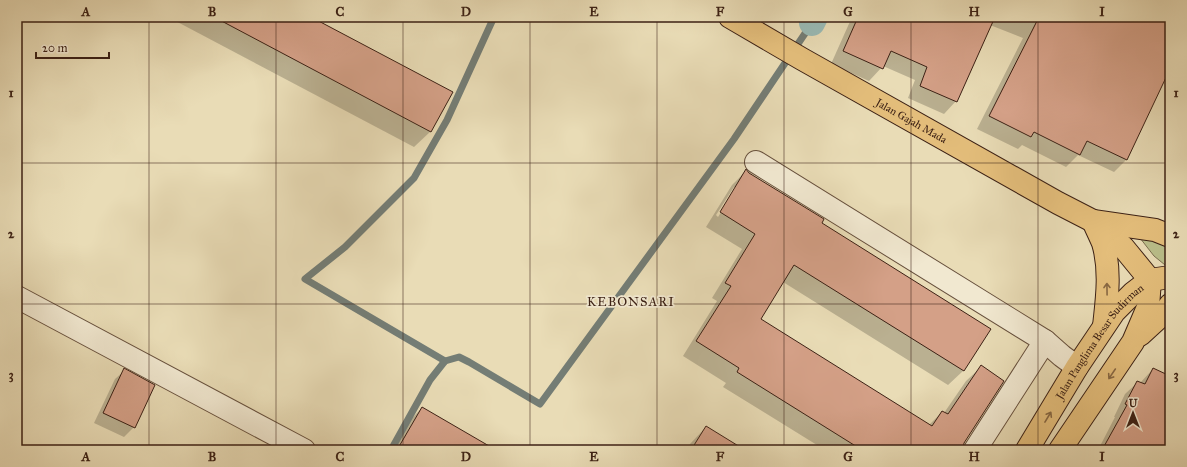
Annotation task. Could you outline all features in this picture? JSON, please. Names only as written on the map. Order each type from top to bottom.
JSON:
[{"type":"main road","name":"Jalan Gajah Mada","points":[[730,17],[795,56],[1094,222]]},
{"type":"main road","points":[[1094,222],[1165,230]]},
{"type":"main road","points":[[1094,222],[1163,282]]},
{"type":"main road","points":[[1094,222],[1103,244],[1107,266],[1108,298],[1104,327]]},
{"type":"main road","name":"Jalan Panglima Besar Sudirman","points":[[1027,450],[1077,367],[1114,312],[1133,293],[1163,282]]},
{"type":"main road","name":"Jalan Panglima Besar Sudirman","points":[[1060,450],[1133,342],[1148,307],[1163,282]]},
{"type":"main road","points":[[1133,342],[1164,313],[1170,305]]},
{"type":"lane","points":[[756,162],[1045,341],[1077,367]]},
{"type":"lane","points":[[17,297],[304,450]]},
{"type":"lane","points":[[975,450],[1045,341]]},
{"type":"green space","points":[[1140,238],[1170,244],[1170,269],[1154,256]]},
{"type":"building","points":[[214,17],[311,17],[453,92],[431,132]]},
{"type":"building","points":[[858,17],[995,17],[957,102],[920,86],[927,67],[891,51],[883,69],[843,51]]},
{"type":"building","points":[[1039,17],[1170,17],[1170,69],[1127,160],[1087,141],[1080,155],[1034,132],[1031,137],[989,116]]},
{"type":"building","points":[[746,169],[749,173],[824,219],[822,223],[991,329],[964,371],[794,265],[761,319],[932,426],[942,411],[948,414],[981,365],[1004,381],[964,443],[963,450],[862,450],[737,372],[739,368],[696,341],[731,286],[725,283],[755,234],[720,212]]},
{"type":"building","points":[[124,368],[155,385],[135,428],[103,413]]},
{"type":"building","points":[[1153,368],[1170,376],[1170,450],[1102,450],[1127,405],[1125,404],[1137,381],[1145,384]]},
{"type":"building","points":[[422,407],[496,450],[397,450]]},
{"type":"building","points":[[706,426],[745,450],[691,450]]},
{"type":"waterway","points":[[445,361],[305,279],[345,247],[414,178],[447,120],[494,17]]},
{"type":"waterway","points":[[812,23],[815,17]]},
{"type":"waterway","points":[[391,450],[430,380],[445,361],[459,357],[540,404],[734,139],[812,23]]},
{"type":"district","name":"KEBONSARI","points":[[631,302]]}]
